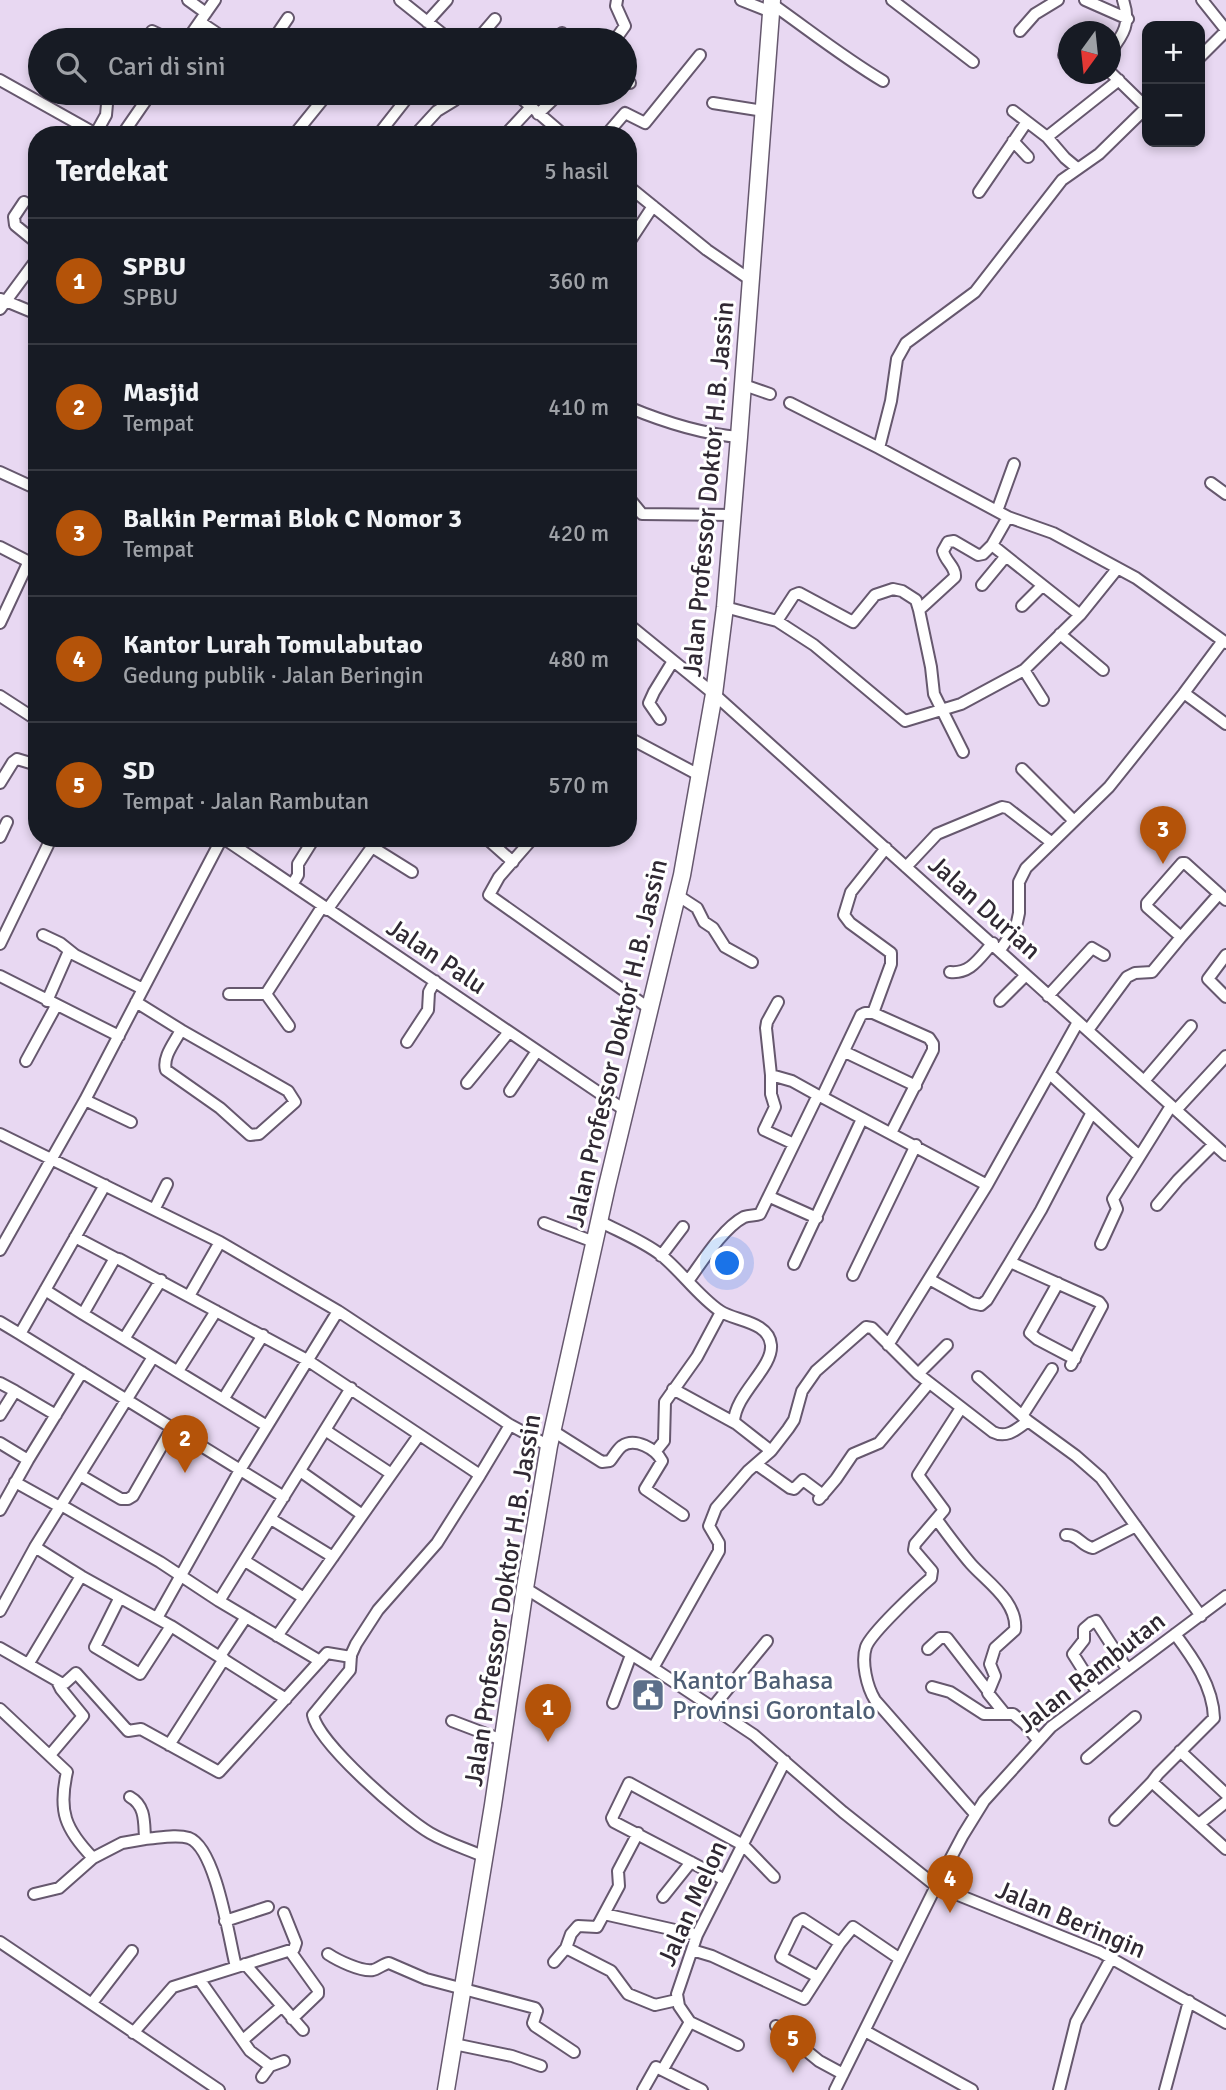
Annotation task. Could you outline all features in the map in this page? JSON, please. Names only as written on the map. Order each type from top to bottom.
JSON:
[{"type":"highway","name":"Jalan Professor Doktor H.B. Jassin","points":[[446,2090],[551,1439],[594,1242],[677,895],[714,694],[725,607],[744,385],[772,5]]},
{"type":"street","points":[[188,0],[214,28]]},
{"type":"street","points":[[195,28],[215,0]]},
{"type":"street","points":[[427,22],[447,0]]},
{"type":"street","points":[[617,0],[616,6],[624,28]]},
{"type":"street","points":[[741,0],[772,5],[809,29],[839,54],[883,81]]},
{"type":"street","points":[[892,0],[972,62]]},
{"type":"street","points":[[1020,30],[1035,13],[1058,0]]},
{"type":"street","points":[[1085,0],[1128,19]]},
{"type":"street","points":[[1121,38],[1128,19],[1123,0]]},
{"type":"street","points":[[1202,0],[1226,31],[1205,52]]},
{"type":"street","points":[[407,2],[435,28]]},
{"type":"street","points":[[281,28],[288,18]]},
{"type":"street","points":[[487,28],[495,19]]},
{"type":"street","points":[[614,126],[625,113],[645,123],[700,55]]},
{"type":"street","points":[[0,80],[28,96]]},
{"type":"street","points":[[1121,82],[1142,103]]},
{"type":"street","points":[[1048,137],[1106,84]]},
{"type":"street","points":[[713,103],[764,111]]},
{"type":"street","points":[[45,105],[83,126]]},
{"type":"street","points":[[101,126],[107,105]]},
{"type":"street","points":[[128,126],[143,105]]},
{"type":"street","points":[[301,126],[318,105]]},
{"type":"street","points":[[385,126],[402,105]]},
{"type":"street","points":[[423,126],[447,105]]},
{"type":"street","points":[[528,105],[553,126]]},
{"type":"street","points":[[516,126],[543,105]]},
{"type":"street","points":[[1013,111],[1048,137],[1077,168]]},
{"type":"street","points":[[879,448],[889,414],[900,350],[975,292],[1062,180],[1099,154],[1142,113]]},
{"type":"street","points":[[979,192],[1026,123]]},
{"type":"street","points":[[1013,142],[1028,157]]},
{"type":"street","points":[[637,193],[707,250],[752,281]]},
{"type":"street","points":[[24,202],[14,221],[28,236]]},
{"type":"street","points":[[637,230],[653,206]]},
{"type":"street","points":[[28,270],[2,303],[28,311]]},
{"type":"street","points":[[744,385],[770,394]]},
{"type":"street","points":[[790,402],[1008,517],[1053,533],[1136,578],[1224,642],[1109,787],[1026,868],[1019,882],[1018,922],[996,947],[964,972],[950,972]]},
{"type":"street","points":[[637,411],[669,423],[739,437]]},
{"type":"street","points":[[997,511],[1014,464]]},
{"type":"street","points":[[0,472],[28,485]]},
{"type":"street","points":[[1211,483],[1226,494]]},
{"type":"street","points":[[637,508],[642,514],[733,515]]},
{"type":"street","points":[[919,610],[955,577],[955,571],[944,557],[943,551],[948,542],[954,541],[978,555],[983,554],[992,545],[1008,517]]},
{"type":"street","points":[[992,545],[1080,615]]},
{"type":"street","points":[[0,547],[28,561]]},
{"type":"street","points":[[982,585],[1006,556]]},
{"type":"street","points":[[725,607],[777,621],[814,645],[899,719],[905,721],[974,698],[1024,670],[1080,615],[1117,569]]},
{"type":"street","points":[[0,623],[28,572]]},
{"type":"street","points":[[1023,606],[1042,586]]},
{"type":"street","points":[[777,621],[794,595],[799,593],[853,622],[875,594],[893,589],[916,600],[931,667],[931,684],[963,752]]},
{"type":"street","name":"Jalan Durian","points":[[637,631],[714,694],[1226,1155]]},
{"type":"street","points":[[1060,634],[1103,670]]},
{"type":"street","points":[[660,719],[650,707],[650,698],[673,661]]},
{"type":"street","points":[[1024,670],[1043,700]]},
{"type":"street","points":[[1184,693],[1226,724]]},
{"type":"street","points":[[0,696],[28,714]]},
{"type":"street","points":[[637,742],[699,775]]},
{"type":"street","points":[[0,783],[17,759],[28,762]]},
{"type":"street","points":[[1022,769],[1073,821]]},
{"type":"street","points":[[906,867],[937,834],[1002,807],[1051,842]]},
{"type":"street","points":[[0,837],[7,822]]},
{"type":"street","points":[[0,944],[47,847]]},
{"type":"street","points":[[0,1250],[85,1100],[217,847]]},
{"type":"street","name":"Jalan Palu","points":[[235,847],[626,1111]]},
{"type":"street","points":[[292,886],[298,874],[297,866],[309,847]]},
{"type":"street","points":[[266,994],[325,908],[372,847],[412,872]]},
{"type":"street","points":[[496,847],[513,862]]},
{"type":"street","points":[[526,847],[499,877],[489,895],[650,1009]]},
{"type":"street","points":[[873,1013],[891,964],[891,953],[850,923],[845,915],[851,892],[886,848]]},
{"type":"street","points":[[888,1345],[987,1185],[1050,1074],[1083,1026],[1130,975],[1152,972],[1181,937],[1222,897],[1184,863],[1147,903],[1148,910],[1181,937]]},
{"type":"street","points":[[677,895],[697,908],[704,922],[713,928],[725,947],[752,962]]},
{"type":"street","points":[[0,909],[12,915]]},
{"type":"street","points":[[43,935],[143,989]]},
{"type":"street","points":[[1048,996],[1092,948],[1104,955]]},
{"type":"street","points":[[26,1061],[51,1003],[69,951]]},
{"type":"street","points":[[1226,956],[1208,979],[1226,997]]},
{"type":"street","points":[[1000,1001],[1026,975]]},
{"type":"street","points":[[0,976],[119,1036]]},
{"type":"street","points":[[407,1042],[428,1010],[428,994],[435,981]]},
{"type":"street","points":[[229,994],[266,994]]},
{"type":"street","points":[[266,994],[289,1026]]},
{"type":"street","points":[[136,1002],[288,1091],[295,1102],[259,1134],[250,1135],[220,1108],[166,1070],[166,1058],[181,1030]]},
{"type":"street","points":[[778,1002],[766,1021],[771,1094],[775,1107],[764,1130],[793,1144]]},
{"type":"street","points":[[688,1281],[710,1251],[736,1224],[747,1216],[760,1214],[813,1100],[821,1096],[861,1015],[865,1013],[873,1013],[932,1041],[933,1050],[891,1133]]},
{"type":"street","points":[[1144,1081],[1191,1026]]},
{"type":"street","points":[[467,1083],[509,1032]]},
{"type":"street","points":[[510,1091],[537,1051]]},
{"type":"street","points":[[845,1052],[916,1086]]},
{"type":"street","points":[[1101,1244],[1117,1209],[1113,1199],[1138,1156],[1173,1108],[1226,1056]]},
{"type":"street","points":[[1050,1074],[1138,1156]]},
{"type":"street","points":[[771,1075],[792,1081],[987,1185]]},
{"type":"street","points":[[85,1100],[131,1122]]},
{"type":"street","points":[[929,1279],[972,1303],[981,1305],[987,1300],[1041,1210],[1091,1114]]},
{"type":"street","points":[[794,1264],[862,1119]]},
{"type":"street","points":[[0,1134],[220,1241],[338,1311],[510,1425],[551,1439],[602,1462],[610,1461],[622,1446],[631,1443],[656,1451],[662,1461],[645,1489],[683,1515]]},
{"type":"street","points":[[1157,1205],[1214,1144]]},
{"type":"street","points":[[853,1275],[916,1145]]},
{"type":"street","points":[[155,1208],[167,1184]]},
{"type":"street","points":[[20,1334],[105,1185]]},
{"type":"street","points":[[770,1196],[817,1218]]},
{"type":"street","points":[[599,1222],[661,1256],[721,1312],[752,1324],[767,1335],[771,1345],[768,1360],[752,1380],[736,1411],[735,1423]]},
{"type":"street","points":[[544,1223],[594,1242]]},
{"type":"street","points":[[661,1256],[683,1227]]},
{"type":"street","points":[[75,1237],[161,1280],[307,1360],[480,1475]]},
{"type":"street","points":[[189,1296],[220,1241]]},
{"type":"street","points":[[83,1314],[116,1258]]},
{"type":"street","points":[[1010,1262],[1058,1283],[1099,1302],[1102,1306],[1073,1362],[1030,1333],[1058,1283]]},
{"type":"street","points":[[124,1339],[161,1280]]},
{"type":"street","points":[[45,1290],[267,1426]]},
{"type":"street","points":[[178,1371],[216,1311]]},
{"type":"street","points":[[157,1618],[240,1470],[338,1311]]},
{"type":"street","points":[[656,1451],[664,1441],[665,1402],[697,1357],[721,1312]]},
{"type":"street","points":[[0,1322],[284,1497]]},
{"type":"street","points":[[653,1668],[703,1583],[719,1550],[719,1543],[709,1526],[711,1516],[756,1464],[771,1451],[794,1420],[802,1391],[826,1361],[866,1327],[872,1328],[929,1383],[998,1435],[1008,1434],[1025,1418],[1052,1369]]},
{"type":"street","points":[[224,1398],[263,1335]]},
{"type":"street","points":[[918,1374],[947,1345]]},
{"type":"street","points":[[0,1611],[35,1547],[153,1357]]},
{"type":"street","points":[[0,1510],[82,1372]]},
{"type":"street","points":[[978,1377],[1101,1478],[1201,1616]]},
{"type":"street","points":[[0,1382],[56,1415]]},
{"type":"street","points":[[756,1464],[789,1488],[794,1489],[803,1480],[821,1497],[853,1454],[879,1443],[929,1383]]},
{"type":"street","points":[[219,1601],[351,1388]]},
{"type":"street","points":[[673,1389],[735,1423],[771,1451]]},
{"type":"street","points":[[0,1415],[15,1391]]},
{"type":"street","points":[[961,1408],[918,1475],[920,1481],[944,1507],[943,1513],[915,1544],[914,1549],[932,1571],[931,1578],[866,1646],[868,1684],[875,1700],[975,1814]]},
{"type":"street","points":[[485,1857],[430,1833],[405,1816],[349,1763],[320,1730],[313,1715],[350,1670],[356,1644],[378,1610],[437,1543],[510,1425]]},
{"type":"street","points":[[80,1475],[121,1499],[128,1499],[133,1496],[172,1428]]},
{"type":"street","points":[[324,1430],[390,1473]]},
{"type":"street","points":[[277,1636],[419,1435]]},
{"type":"street","points":[[0,1443],[28,1460]]},
{"type":"street","points":[[300,1471],[361,1514]]},
{"type":"street","points":[[15,1482],[181,1576],[320,1661]]},
{"type":"street","points":[[271,1520],[332,1556]]},
{"type":"street","points":[[937,1520],[972,1565],[998,1591],[1015,1619],[1015,1630],[1000,1642],[991,1660],[995,1676],[988,1691]]},
{"type":"street","points":[[1066,1535],[1076,1536],[1086,1546],[1093,1548],[1136,1526]]},
{"type":"street","points":[[35,1547],[119,1599],[171,1626],[286,1699]]},
{"type":"street","points":[[245,1561],[304,1598]]},
{"type":"street","points":[[29,1664],[80,1576]]},
{"type":"street","name":"Jalan Beringin","points":[[525,1588],[754,1735],[843,1812],[936,1886],[1112,1957],[1226,2023]]},
{"type":"street","name":"Jalan Rambutan","points":[[835,2090],[936,1886],[975,1814],[1011,1769],[1051,1727],[1226,1595]]},
{"type":"street","points":[[119,1599],[94,1647],[141,1674],[171,1626]]},
{"type":"street","points":[[169,1745],[246,1617]]},
{"type":"street","points":[[1097,1692],[1073,1654],[1084,1640],[1084,1629],[1091,1622],[1096,1621],[1100,1625],[1127,1669]]},
{"type":"street","points":[[1115,1820],[1213,1720],[1214,1715],[1203,1677],[1194,1659],[1175,1634]]},
{"type":"street","points":[[928,1649],[940,1637],[947,1638],[1005,1714]]},
{"type":"street","points":[[713,1707],[767,1641]]},
{"type":"street","points":[[0,1648],[57,1681],[65,1683],[76,1673],[125,1729],[131,1731],[139,1728],[219,1772],[327,1653],[351,1657]]},
{"type":"street","points":[[613,1703],[631,1655]]},
{"type":"street","points":[[50,1755],[83,1716],[57,1681]]},
{"type":"street","points":[[932,1687],[950,1692],[984,1714],[1013,1714],[1021,1719],[1038,1740]]},
{"type":"street","points":[[0,1709],[68,1772],[62,1803],[68,1823],[80,1844],[93,1858]]},
{"type":"street","points":[[1087,1758],[1135,1717]]},
{"type":"street","points":[[452,1721],[502,1740]]},
{"type":"street","points":[[1180,1751],[1226,1794]]},
{"type":"street","name":"Jalan Melon","points":[[690,2022],[677,2000],[697,1935],[785,1761]]},
{"type":"street","points":[[725,1880],[614,1822],[612,1818],[631,1782],[743,1845],[774,1877]]},
{"type":"street","points":[[1152,1782],[1226,1849]]},
{"type":"street","points":[[130,1797],[142,1810],[145,1839]]},
{"type":"street","points":[[1199,1824],[1226,1802]]},
{"type":"street","points":[[554,1962],[566,1948],[571,1934],[578,1926],[597,1927],[619,1886],[618,1871],[638,1833]]},
{"type":"street","points":[[34,1894],[59,1888],[93,1858],[122,1843],[145,1839],[191,1839],[204,1850],[214,1874],[225,1921],[240,1966],[303,2030]]},
{"type":"street","points":[[663,1897],[691,1862]]},
{"type":"street","points":[[225,1921],[268,1907]]},
{"type":"street","points":[[133,2033],[168,1990],[178,1984],[290,1951],[296,1943],[284,1913]]},
{"type":"street","points":[[604,1914],[697,1935]]},
{"type":"street","points":[[818,1978],[781,1957],[798,1922],[803,1919],[840,1943]]},
{"type":"street","points":[[692,1950],[712,1956],[804,1999],[853,1927],[900,1959]]},
{"type":"street","points":[[0,1942],[219,2090]]},
{"type":"street","points":[[566,1948],[611,1971],[628,1994],[655,2005],[677,2000]]},
{"type":"street","points":[[92,2003],[132,1951]]},
{"type":"street","points":[[290,1951],[318,1990],[318,1994],[292,2019]]},
{"type":"street","points":[[328,1954],[368,1970],[389,1963],[419,1977],[535,2008],[535,2026],[574,2052]]},
{"type":"street","points":[[1059,2090],[1076,2022],[1112,1957]]},
{"type":"street","points":[[199,1979],[250,2051],[270,2066]]},
{"type":"street","points":[[1165,2090],[1189,2001]]},
{"type":"street","points":[[243,2040],[281,2007]]},
{"type":"street","points":[[663,2069],[690,2022],[738,2045]]},
{"type":"street","points":[[776,2026],[819,2061],[843,2074]]},
{"type":"street","points":[[864,2031],[972,2090]]},
{"type":"street","points":[[454,2044],[512,2056],[541,2066]]},
{"type":"street","points":[[262,2077],[270,2066],[284,2061]]},
{"type":"street","points":[[643,2090],[654,2068],[663,2069],[702,2090]]},
{"type":"place","name":"Balkin Permai Blok C Nomor 3","points":[[1163,864]]},
{"type":"place","name":"Masjid","points":[[185,1473]]},
{"type":"place","name":"Kantor Bahasa Provinsi Gorontalo","points":[[648,1695]]},
{"type":"place","name":"SPBU","points":[[548,1742]]},
{"type":"place","name":"Kantor Lurah Tomulabutao","points":[[950,1913]]},
{"type":"place","name":"SD","points":[[793,2073]]}]
